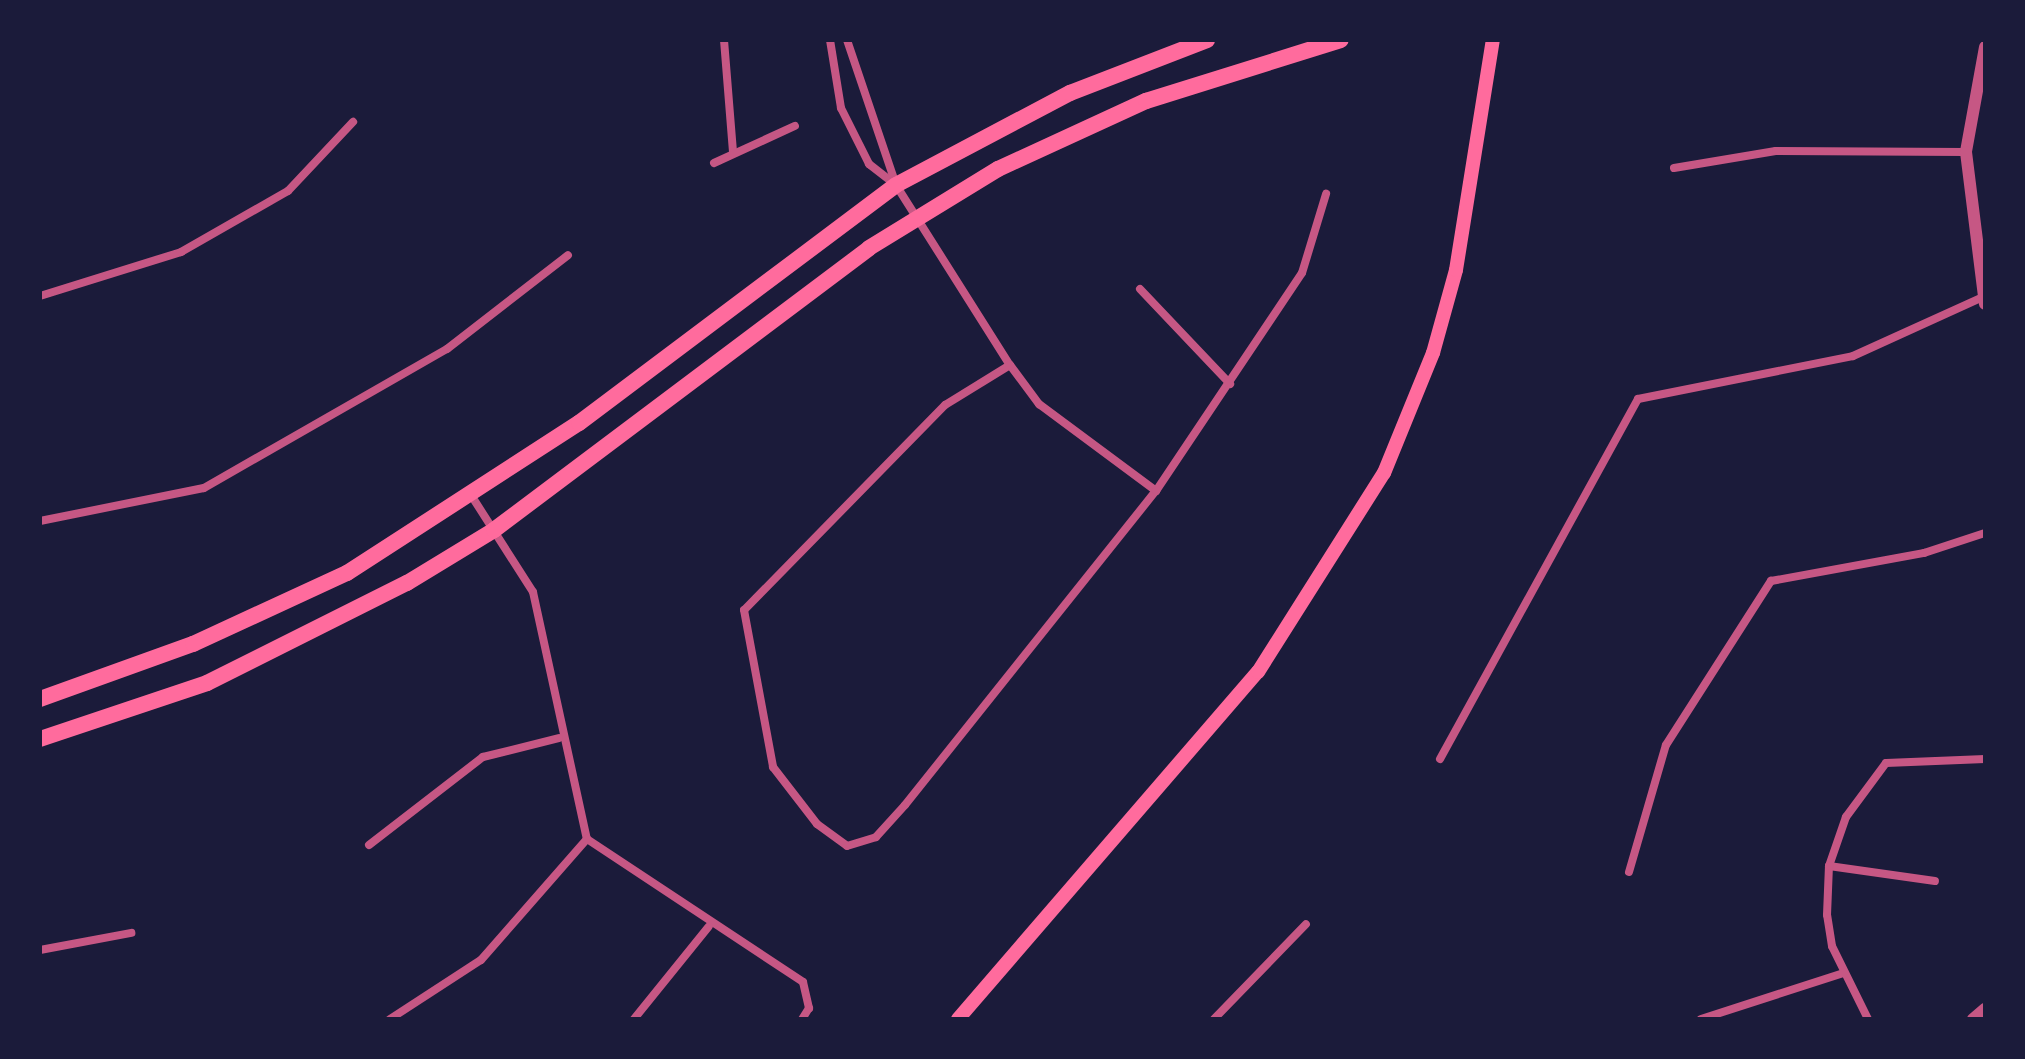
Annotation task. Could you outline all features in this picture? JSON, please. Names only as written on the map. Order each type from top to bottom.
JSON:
[{"type":"main road","points":[[40,699],[270,612],[471,495],[896,185],[1070,93],[1207,40]]},
{"type":"main road","points":[[40,739],[144,707],[259,659],[494,530],[915,215],[1146,101],[1341,40]]},
{"type":"main road","points":[[958,1019],[1258,672],[1384,473],[1433,353],[1456,270],[1493,40]]},
{"type":"street","points":[[724,40],[733,153]]},
{"type":"street","points":[[830,40],[837,88],[869,164],[896,185]]},
{"type":"street","points":[[847,40],[857,83],[896,185],[1010,365],[1039,404],[1156,491]]},
{"type":"street","points":[[1440,759],[1638,399],[1853,356],[1984,300],[1966,152],[1985,47]]},
{"type":"street","points":[[837,88],[857,83]]},
{"type":"street","points":[[40,296],[181,252],[288,191],[353,122]]},
{"type":"street","points":[[714,163],[795,126]]},
{"type":"street","points":[[1674,168],[1776,151],[1966,152]]},
{"type":"street","points":[[1010,365],[945,405],[750,600],[745,622],[773,767],[817,824],[847,846],[864,843],[984,710],[1156,491],[1302,273],[1326,194]]},
{"type":"street","points":[[40,521],[204,488],[447,349],[568,255]]},
{"type":"street","points":[[1140,289],[1230,384]]},
{"type":"street","points":[[471,495],[533,592],[559,738],[587,839],[709,926],[803,982],[809,1008],[802,1019]]},
{"type":"street","points":[[1629,872],[1666,745],[1771,581],[1924,553],[1985,533]]},
{"type":"street","points":[[369,845],[483,757],[559,738]]},
{"type":"street","points":[[1868,1019],[1843,973],[1827,915],[1829,866],[1846,817],[1886,763],[1985,759]]},
{"type":"street","points":[[390,1019],[481,960],[587,839]]},
{"type":"street","points":[[1829,866],[1935,881]]},
{"type":"street","points":[[1214,1019],[1306,924]]},
{"type":"street","points":[[634,1019],[709,926]]},
{"type":"street","points":[[40,950],[131,933]]},
{"type":"street","points":[[1701,1019],[1843,973]]},
{"type":"street","points":[[1973,1019],[1985,1009]]}]
